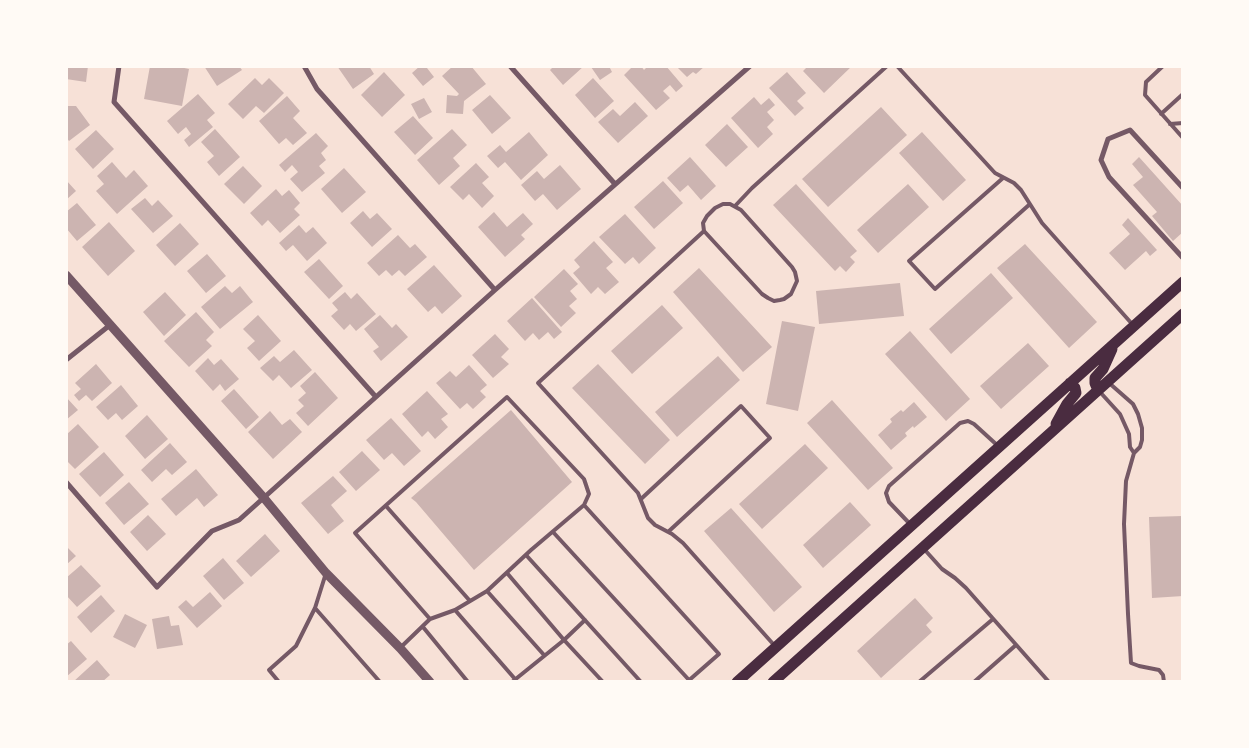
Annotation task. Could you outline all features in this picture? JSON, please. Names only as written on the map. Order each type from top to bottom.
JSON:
[{"type":"main road","points":[[737,682],[1183,282]]},
{"type":"main road","points":[[773,682],[1183,314]]},
{"type":"main road","points":[[1103,386],[1095,383],[1095,378],[1103,369],[1115,342]]},
{"type":"main road","points":[[1051,432],[1067,404],[1076,393],[1076,388],[1070,383]]},
{"type":"street","points":[[119,66],[114,102],[376,397]]},
{"type":"street","points":[[304,66],[317,89],[495,290]]},
{"type":"street","points":[[510,66],[615,184]]},
{"type":"street","points":[[66,482],[157,587],[212,531],[239,520],[495,290],[750,66]]},
{"type":"street","points":[[1183,188],[1130,130],[1108,139],[1101,160],[1109,177],[1183,258]]},
{"type":"street","points":[[66,275],[264,498],[326,572],[400,648],[430,682]]},
{"type":"street","points":[[66,360],[110,325]]},
{"type":"lane","points":[[735,206],[752,188],[887,66]]},
{"type":"lane","points":[[897,66],[990,168],[1018,186],[1042,223],[1134,326]]},
{"type":"lane","points":[[1163,66],[1146,82],[1145,95],[1183,138]]},
{"type":"lane","points":[[1161,114],[1183,94]]},
{"type":"lane","points":[[1170,124],[1183,123]]},
{"type":"lane","points":[[1003,178],[909,261],[935,289],[1030,204]]},
{"type":"lane","points":[[728,204],[741,210],[795,272],[797,277],[796,286],[792,294],[777,301],[765,296],[704,231],[704,221],[715,208],[728,204]]},
{"type":"lane","points":[[704,231],[538,383],[638,493],[648,518],[683,544],[776,647]]},
{"type":"lane","points":[[1103,386],[1125,424],[1129,434],[1130,447],[1134,453]]},
{"type":"lane","points":[[1103,386],[1133,404],[1142,428],[1142,440],[1134,453],[1126,481],[1124,524],[1131,663],[1159,670],[1163,675],[1164,682]]},
{"type":"lane","points":[[400,648],[430,619],[455,610],[487,591],[584,505],[589,494],[584,479],[506,397],[355,533],[430,619]]},
{"type":"lane","points":[[641,499],[741,406],[770,438],[668,532]]},
{"type":"lane","points":[[912,525],[889,502],[886,494],[889,486],[960,422],[968,421],[974,424],[999,447]]},
{"type":"lane","points":[[553,532],[688,681],[718,654],[584,505]]},
{"type":"lane","points":[[386,506],[470,601]]},
{"type":"lane","points":[[923,548],[942,569],[966,588],[1049,682]]},
{"type":"lane","points":[[526,555],[641,682]]},
{"type":"lane","points":[[279,682],[269,670],[296,646],[315,608],[326,572]]},
{"type":"lane","points":[[507,573],[564,640],[603,682]]},
{"type":"lane","points":[[487,591],[544,655]]},
{"type":"lane","points":[[315,608],[380,682]]},
{"type":"lane","points":[[455,610],[514,681],[585,620]]},
{"type":"lane","points":[[919,682],[993,619]]},
{"type":"lane","points":[[423,627],[468,682]]},
{"type":"lane","points":[[974,682],[1016,645]]},
{"type":"building","points":[[66,66],[88,66],[86,82],[66,79]]},
{"type":"building","points":[[150,66],[175,66],[189,69],[182,106],[144,99]]},
{"type":"building","points":[[204,66],[239,66],[242,70],[217,86]]},
{"type":"building","points":[[337,66],[369,66],[374,74],[353,89]]},
{"type":"building","points":[[420,66],[429,66],[427,68],[434,77],[423,86],[412,73]]},
{"type":"building","points":[[453,66],[471,66],[486,84],[464,101],[463,114],[446,113],[447,95],[457,96],[459,94],[442,76]]},
{"type":"building","points":[[554,66],[584,66],[563,85],[550,70]]},
{"type":"building","points":[[609,66],[612,72],[600,80],[591,67]]},
{"type":"building","points":[[633,66],[641,66],[644,70],[648,66],[666,66],[683,86],[676,92],[670,85],[663,91],[670,98],[656,110],[624,75]]},
{"type":"building","points":[[676,66],[705,66],[696,74],[693,72],[687,77]]},
{"type":"building","points":[[808,66],[852,66],[824,93],[803,71]]},
{"type":"building","points":[[384,72],[405,95],[382,117],[361,95]]},
{"type":"building","points":[[787,72],[806,93],[797,101],[804,108],[795,116],[769,88]]},
{"type":"building","points":[[255,78],[262,85],[269,78],[284,93],[264,113],[256,106],[243,119],[228,104]]},
{"type":"building","points":[[593,78],[614,101],[595,118],[575,95]]},
{"type":"building","points":[[198,94],[215,113],[207,120],[213,127],[189,147],[184,140],[191,134],[186,127],[178,134],[167,121]]},
{"type":"building","points":[[490,95],[511,118],[492,134],[472,110]]},
{"type":"building","points":[[287,96],[300,111],[293,118],[307,133],[293,145],[286,138],[279,144],[259,121]]},
{"type":"building","points":[[754,97],[761,105],[769,98],[775,105],[767,112],[774,120],[767,127],[773,134],[758,148],[731,118]]},
{"type":"building","points":[[424,98],[432,112],[419,119],[411,104]]},
{"type":"building","points":[[635,102],[648,116],[618,143],[598,122],[613,109],[620,116]]},
{"type":"building","points":[[66,106],[76,106],[90,125],[69,141],[66,137]]},
{"type":"building","points":[[881,107],[907,135],[828,207],[802,179]]},
{"type":"building","points":[[413,116],[433,138],[415,155],[394,132]]},
{"type":"building","points":[[727,124],[748,147],[726,167],[705,145]]},
{"type":"building","points":[[215,129],[240,157],[219,176],[207,162],[214,156],[201,142]]},
{"type":"building","points":[[452,129],[467,145],[453,158],[460,166],[439,185],[417,160]]},
{"type":"building","points":[[96,130],[114,149],[93,169],[75,149]]},
{"type":"building","points":[[529,132],[548,155],[521,180],[505,162],[498,168],[487,156],[500,145],[506,152]]},
{"type":"building","points":[[922,132],[966,180],[943,201],[899,153]]},
{"type":"building","points":[[316,133],[328,146],[321,153],[326,160],[319,166],[325,173],[302,192],[290,179],[298,172],[292,165],[285,172],[279,165]]},
{"type":"building","points":[[690,157],[716,186],[701,200],[688,185],[680,192],[667,178]]},
{"type":"building","points":[[1139,157],[1183,206],[1183,232],[1173,241],[1152,216],[1157,212],[1133,185],[1143,177],[1132,164]]},
{"type":"building","points":[[112,162],[126,178],[134,170],[148,186],[117,214],[96,191],[104,184],[97,176]]},
{"type":"building","points":[[476,163],[489,177],[482,183],[494,196],[482,208],[469,194],[463,200],[450,187]]},
{"type":"building","points":[[560,165],[581,189],[557,210],[543,194],[535,201],[521,185],[537,171],[544,179]]},
{"type":"building","points":[[243,166],[262,186],[244,204],[224,184]]},
{"type":"building","points":[[344,168],[366,192],[342,213],[321,189]]},
{"type":"building","points":[[66,180],[76,191],[66,200]]},
{"type":"building","points":[[663,181],[683,203],[654,229],[634,207]]},
{"type":"building","points":[[796,184],[857,251],[850,257],[855,262],[846,272],[840,266],[835,271],[773,205]]},
{"type":"building","points":[[908,184],[929,207],[878,253],[857,230]]},
{"type":"building","points":[[276,189],[282,196],[289,190],[300,203],[294,209],[300,215],[280,233],[268,220],[262,226],[250,213]]},
{"type":"building","points":[[145,198],[152,206],[158,200],[173,216],[153,233],[131,209]]},
{"type":"building","points":[[77,203],[96,225],[77,241],[66,228],[66,212]]},
{"type":"building","points":[[363,211],[370,219],[377,213],[392,229],[372,247],[350,223]]},
{"type":"building","points":[[494,212],[507,227],[523,213],[533,224],[521,235],[525,239],[505,257],[478,227]]},
{"type":"building","points":[[625,214],[656,248],[639,264],[633,257],[625,264],[599,237]]},
{"type":"building","points":[[1128,218],[1157,250],[1150,256],[1146,251],[1125,270],[1109,253],[1130,234],[1122,225]]},
{"type":"building","points":[[109,222],[135,251],[108,276],[82,247]]},
{"type":"building","points":[[180,223],[199,244],[175,266],[156,245]]},
{"type":"building","points":[[299,225],[306,233],[313,227],[327,243],[307,261],[293,245],[286,251],[279,243]]},
{"type":"building","points":[[398,235],[410,248],[415,244],[427,257],[405,276],[399,270],[392,276],[386,270],[379,276],[367,263]]},
{"type":"building","points":[[594,241],[613,262],[606,268],[619,282],[605,294],[598,287],[591,294],[573,273],[580,267],[574,260]]},
{"type":"building","points":[[1025,244],[1097,322],[1069,348],[997,268]]},
{"type":"building","points":[[207,254],[226,276],[206,293],[187,271]]},
{"type":"building","points":[[319,259],[343,286],[329,299],[304,272]]},
{"type":"building","points":[[434,265],[462,296],[442,314],[435,306],[428,312],[407,289]]},
{"type":"building","points":[[699,268],[772,347],[743,372],[673,292]]},
{"type":"building","points":[[564,269],[578,284],[570,291],[577,299],[569,306],[576,313],[561,327],[534,297]]},
{"type":"building","points":[[991,273],[1013,298],[951,354],[929,329]]},
{"type":"building","points":[[900,283],[904,316],[819,324],[816,291]]},
{"type":"building","points":[[225,286],[232,293],[240,286],[253,302],[220,329],[201,307]]},
{"type":"building","points":[[165,292],[186,315],[164,336],[143,312]]},
{"type":"building","points":[[345,292],[351,299],[357,293],[376,314],[356,331],[350,324],[344,330],[331,316],[338,310],[332,303]]},
{"type":"building","points":[[532,298],[562,332],[554,339],[548,332],[539,340],[533,333],[525,341],[507,321]]},
{"type":"building","points":[[662,305],[683,328],[632,374],[611,351]]},
{"type":"building","points":[[196,312],[214,332],[206,340],[212,346],[189,367],[164,341]]},
{"type":"building","points":[[258,315],[281,341],[259,361],[247,348],[255,341],[243,329]]},
{"type":"building","points":[[380,315],[392,328],[396,324],[408,337],[381,361],[373,351],[379,347],[364,329]]},
{"type":"building","points":[[782,321],[815,327],[798,411],[766,404]]},
{"type":"building","points":[[910,331],[970,399],[946,421],[885,354]]},
{"type":"building","points":[[495,334],[509,349],[501,357],[509,364],[493,378],[472,355]]},
{"type":"building","points":[[1028,343],[1049,366],[1001,409],[980,386]]},
{"type":"building","points":[[294,350],[312,370],[291,388],[279,375],[273,381],[260,368],[274,356],[280,362]]},
{"type":"building","points":[[718,356],[740,380],[677,437],[655,412]]},
{"type":"building","points":[[208,358],[214,365],[221,359],[239,379],[225,391],[220,384],[213,391],[195,371]]},
{"type":"building","points":[[96,364],[112,383],[92,401],[86,395],[79,401],[74,395],[81,389],[75,383]]},
{"type":"building","points":[[598,364],[670,440],[645,464],[572,388]]},
{"type":"building","points":[[469,365],[487,385],[480,391],[486,397],[473,409],[467,403],[460,409],[436,383],[450,371],[456,377]]},
{"type":"building","points":[[315,372],[338,398],[308,426],[296,413],[304,406],[298,400],[306,393],[300,386]]},
{"type":"building","points":[[121,385],[138,406],[122,420],[116,413],[108,420],[96,407]]},
{"type":"building","points":[[234,389],[259,417],[246,429],[221,401]]},
{"type":"building","points":[[427,391],[448,414],[441,419],[448,427],[435,439],[428,431],[422,437],[402,414]]},
{"type":"building","points":[[66,397],[78,410],[66,420]]},
{"type":"building","points":[[832,400],[893,468],[868,490],[807,423]]},
{"type":"building","points":[[914,402],[927,417],[905,433],[907,436],[891,450],[878,435],[892,422],[890,419],[901,410],[903,412]]},
{"type":"building","points":[[511,410],[572,482],[474,570],[411,498]]},
{"type":"building","points":[[270,411],[282,425],[290,419],[302,432],[273,459],[248,432]]},
{"type":"building","points":[[147,415],[168,439],[145,459],[125,436]]},
{"type":"building","points":[[391,418],[421,451],[404,466],[392,453],[384,460],[366,440]]},
{"type":"building","points":[[78,424],[99,447],[75,469],[66,460],[66,435]]},
{"type":"building","points":[[170,443],[187,462],[172,475],[166,469],[152,482],[141,470]]},
{"type":"building","points":[[805,444],[828,468],[762,529],[739,504]]},
{"type":"building","points":[[362,451],[380,470],[356,491],[339,472]]},
{"type":"building","points":[[104,452],[124,475],[100,497],[79,474]]},
{"type":"building","points":[[196,469],[218,495],[204,507],[197,498],[176,516],[161,499]]},
{"type":"building","points":[[333,476],[347,491],[331,505],[344,521],[328,534],[301,503]]},
{"type":"building","points":[[129,482],[149,504],[124,525],[105,503]]},
{"type":"building","points":[[850,502],[871,525],[823,568],[803,545]]},
{"type":"building","points":[[731,508],[802,587],[774,612],[704,531]]},
{"type":"building","points":[[148,515],[166,534],[147,551],[130,532]]},
{"type":"building","points":[[1183,516],[1183,596],[1152,598],[1149,517]]},
{"type":"building","points":[[265,534],[280,551],[251,577],[236,561]]},
{"type":"building","points":[[66,546],[76,556],[66,565]]},
{"type":"building","points":[[223,558],[244,583],[224,600],[203,576]]},
{"type":"building","points":[[81,565],[101,586],[77,607],[66,595],[66,578]]},
{"type":"building","points":[[210,592],[222,606],[197,628],[178,607],[186,600],[193,607]]},
{"type":"building","points":[[101,595],[115,611],[91,633],[77,617]]},
{"type":"building","points":[[915,598],[933,618],[926,625],[932,632],[881,678],[857,651]]},
{"type":"building","points":[[125,614],[147,625],[135,648],[113,637]]},
{"type":"building","points":[[169,616],[171,626],[179,625],[183,645],[157,649],[152,619]]},
{"type":"building","points":[[71,641],[87,659],[66,677],[66,645]]},
{"type":"building","points":[[97,660],[110,675],[102,682],[73,682]]}]
